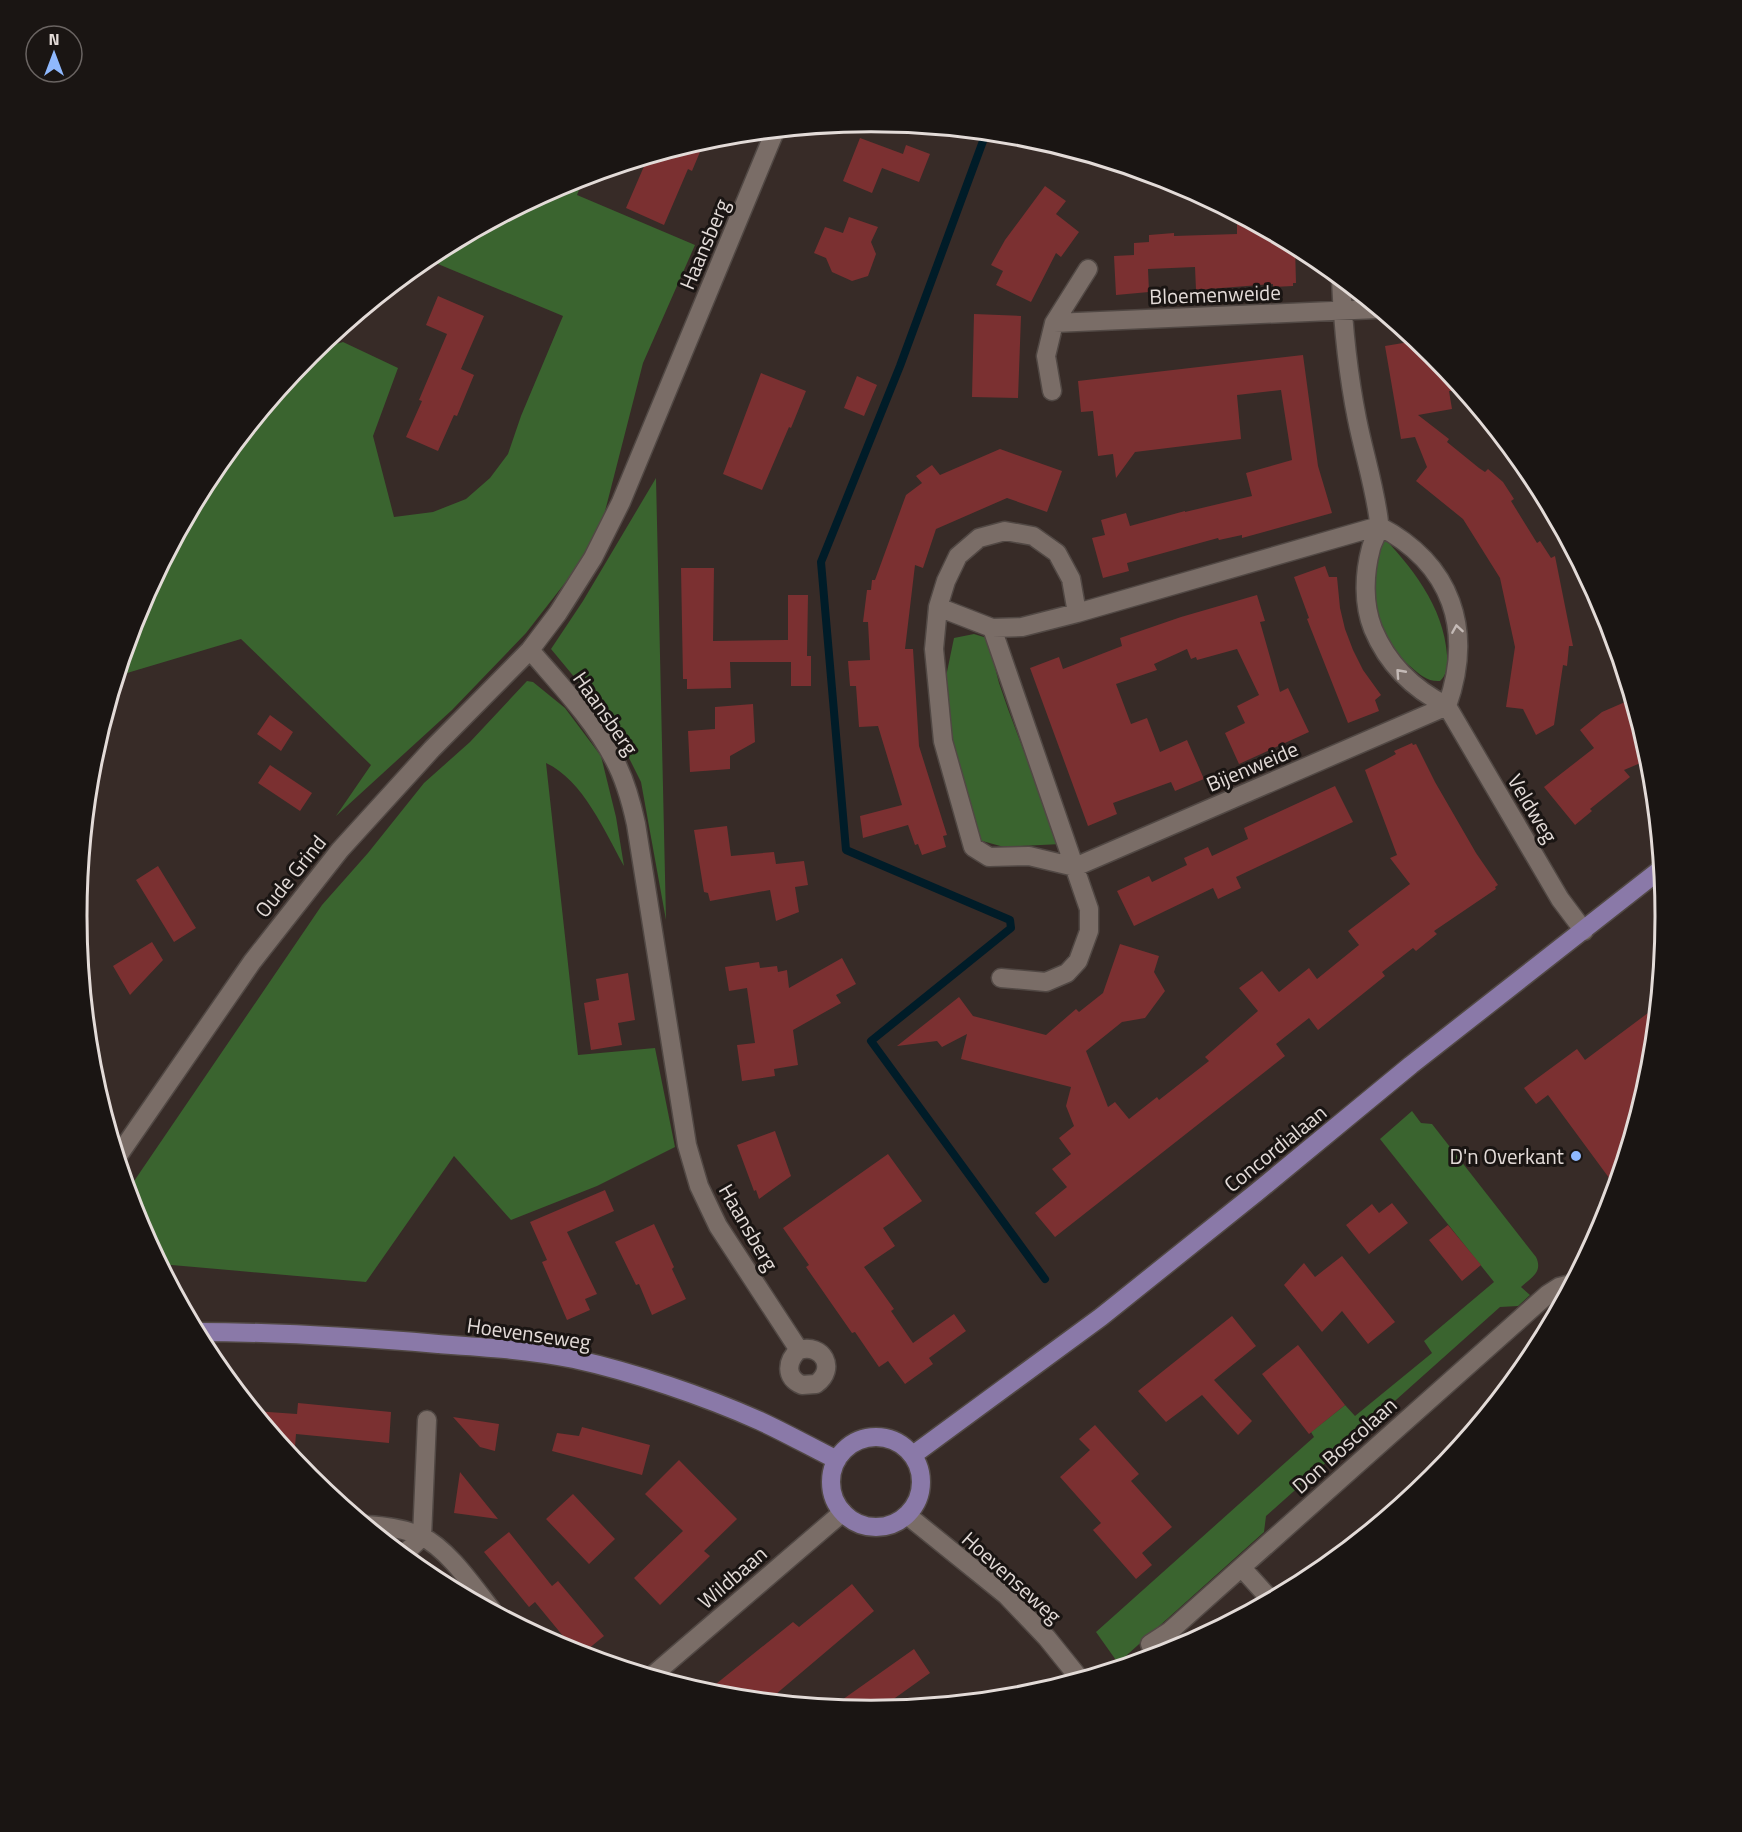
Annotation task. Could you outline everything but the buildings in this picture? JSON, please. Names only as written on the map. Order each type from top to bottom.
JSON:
[{"type":"main road","name":"Concordialaan","points":[[912,1455],[1101,1317],[1411,1065],[1653,875]]},
{"type":"main road","name":"Hoevenseweg","points":[[207,1332],[385,1340],[488,1348],[571,1359],[652,1381],[732,1410],[837,1460]]},
{"type":"main road","points":[[873,1437],[888,1438],[902,1444],[912,1455],[920,1470],[921,1486],[920,1496],[907,1515],[891,1525],[872,1527],[856,1522],[843,1512],[833,1496],[831,1478],[837,1460],[846,1449],[859,1441],[873,1437]]},
{"type":"street","name":"Haansberg","points":[[772,139],[621,502],[593,558],[558,614],[530,650],[568,694],[602,740],[623,778],[636,824],[687,1145],[699,1186],[718,1226],[799,1350]]},
{"type":"street","points":[[1052,391],[1046,356],[1054,323],[1088,269]]},
{"type":"street","points":[[938,607],[992,628],[1022,627],[1077,614],[1379,526],[1397,535],[1428,562],[1449,596],[1456,618],[1459,663],[1455,685],[1447,706],[1427,696],[1409,682],[1394,666],[1372,627],[1367,607],[1366,576],[1372,545],[1379,526],[1357,416],[1342,311],[1341,289]]},
{"type":"street","name":"Bloemenweide","points":[[1054,323],[1367,310]]},
{"type":"street","points":[[1075,867],[1029,856],[989,857],[973,847],[943,741],[934,650],[938,607],[946,581],[958,556],[979,538],[1005,531],[1033,536],[1057,553],[1071,579],[1077,614]]},
{"type":"street","points":[[992,628],[1089,909],[1089,931],[1078,961],[1067,974],[1046,982],[1001,978]]},
{"type":"street","name":"Oude Grind","points":[[123,1149],[252,962],[333,858],[432,749],[530,650]]},
{"type":"street","name":"Bijenweide","points":[[1075,867],[1447,706]]},
{"type":"street","name":"Veldweg","points":[[1447,706],[1560,899],[1584,931]]},
{"type":"street","name":"Don Boscolaan","points":[[1150,1644],[1170,1631],[1548,1294],[1562,1286]]},
{"type":"street","points":[[409,1549],[422,1537],[427,1420]]},
{"type":"street","name":"Wildbaan","points":[[659,1670],[843,1512]]},
{"type":"street","name":"Hoevenseweg","points":[[907,1515],[1006,1595],[1047,1638],[1075,1673]]},
{"type":"street","points":[[379,1525],[392,1526],[422,1537],[443,1552],[478,1594]]},
{"type":"street","points":[[1242,1568],[1265,1594]]},
{"type":"green space","points":[[579,189],[577,195],[695,245],[643,363],[602,523],[575,570],[526,633],[452,710],[336,816],[371,765],[241,639],[126,673],[147,616],[168,569],[219,480],[282,399],[336,344],[343,342],[398,368],[373,436],[394,517],[433,512],[466,499],[490,478],[508,454],[521,416],[563,316],[436,263],[524,213]]},
{"type":"green space","points":[[656,478],[666,920],[641,782],[610,720],[551,649],[583,601]]},
{"type":"green space","points":[[1378,532],[1414,573],[1440,620],[1445,637],[1447,666],[1440,681],[1428,679],[1418,673],[1397,653],[1380,622],[1375,587]]},
{"type":"green space","points":[[974,634],[987,638],[1006,703],[1061,844],[1004,847],[975,839],[953,760],[942,696],[954,638]]},
{"type":"green space","points":[[527,681],[533,682],[565,708],[601,756],[616,817],[624,866],[582,794],[571,781],[546,763],[578,1055],[655,1048],[675,1147],[597,1186],[511,1220],[454,1156],[366,1282],[169,1265],[134,1181],[322,905],[368,853],[424,783],[470,742]]},
{"type":"green space","points":[[1412,1111],[1421,1123],[1432,1124],[1536,1257],[1537,1270],[1521,1287],[1530,1295],[1518,1306],[1500,1307],[1266,1516],[1264,1532],[1124,1658],[1116,1660],[1096,1632],[1314,1437],[1311,1432],[1345,1405],[1355,1416],[1432,1353],[1424,1341],[1494,1282],[1380,1139]]},
{"type":"waterway","points":[[983,141],[900,366],[821,562],[846,850],[1010,920],[1011,928],[871,1041],[1045,1279]]},
{"type":"place","name":"D'n Overkant","points":[[1576,1156]]}]
